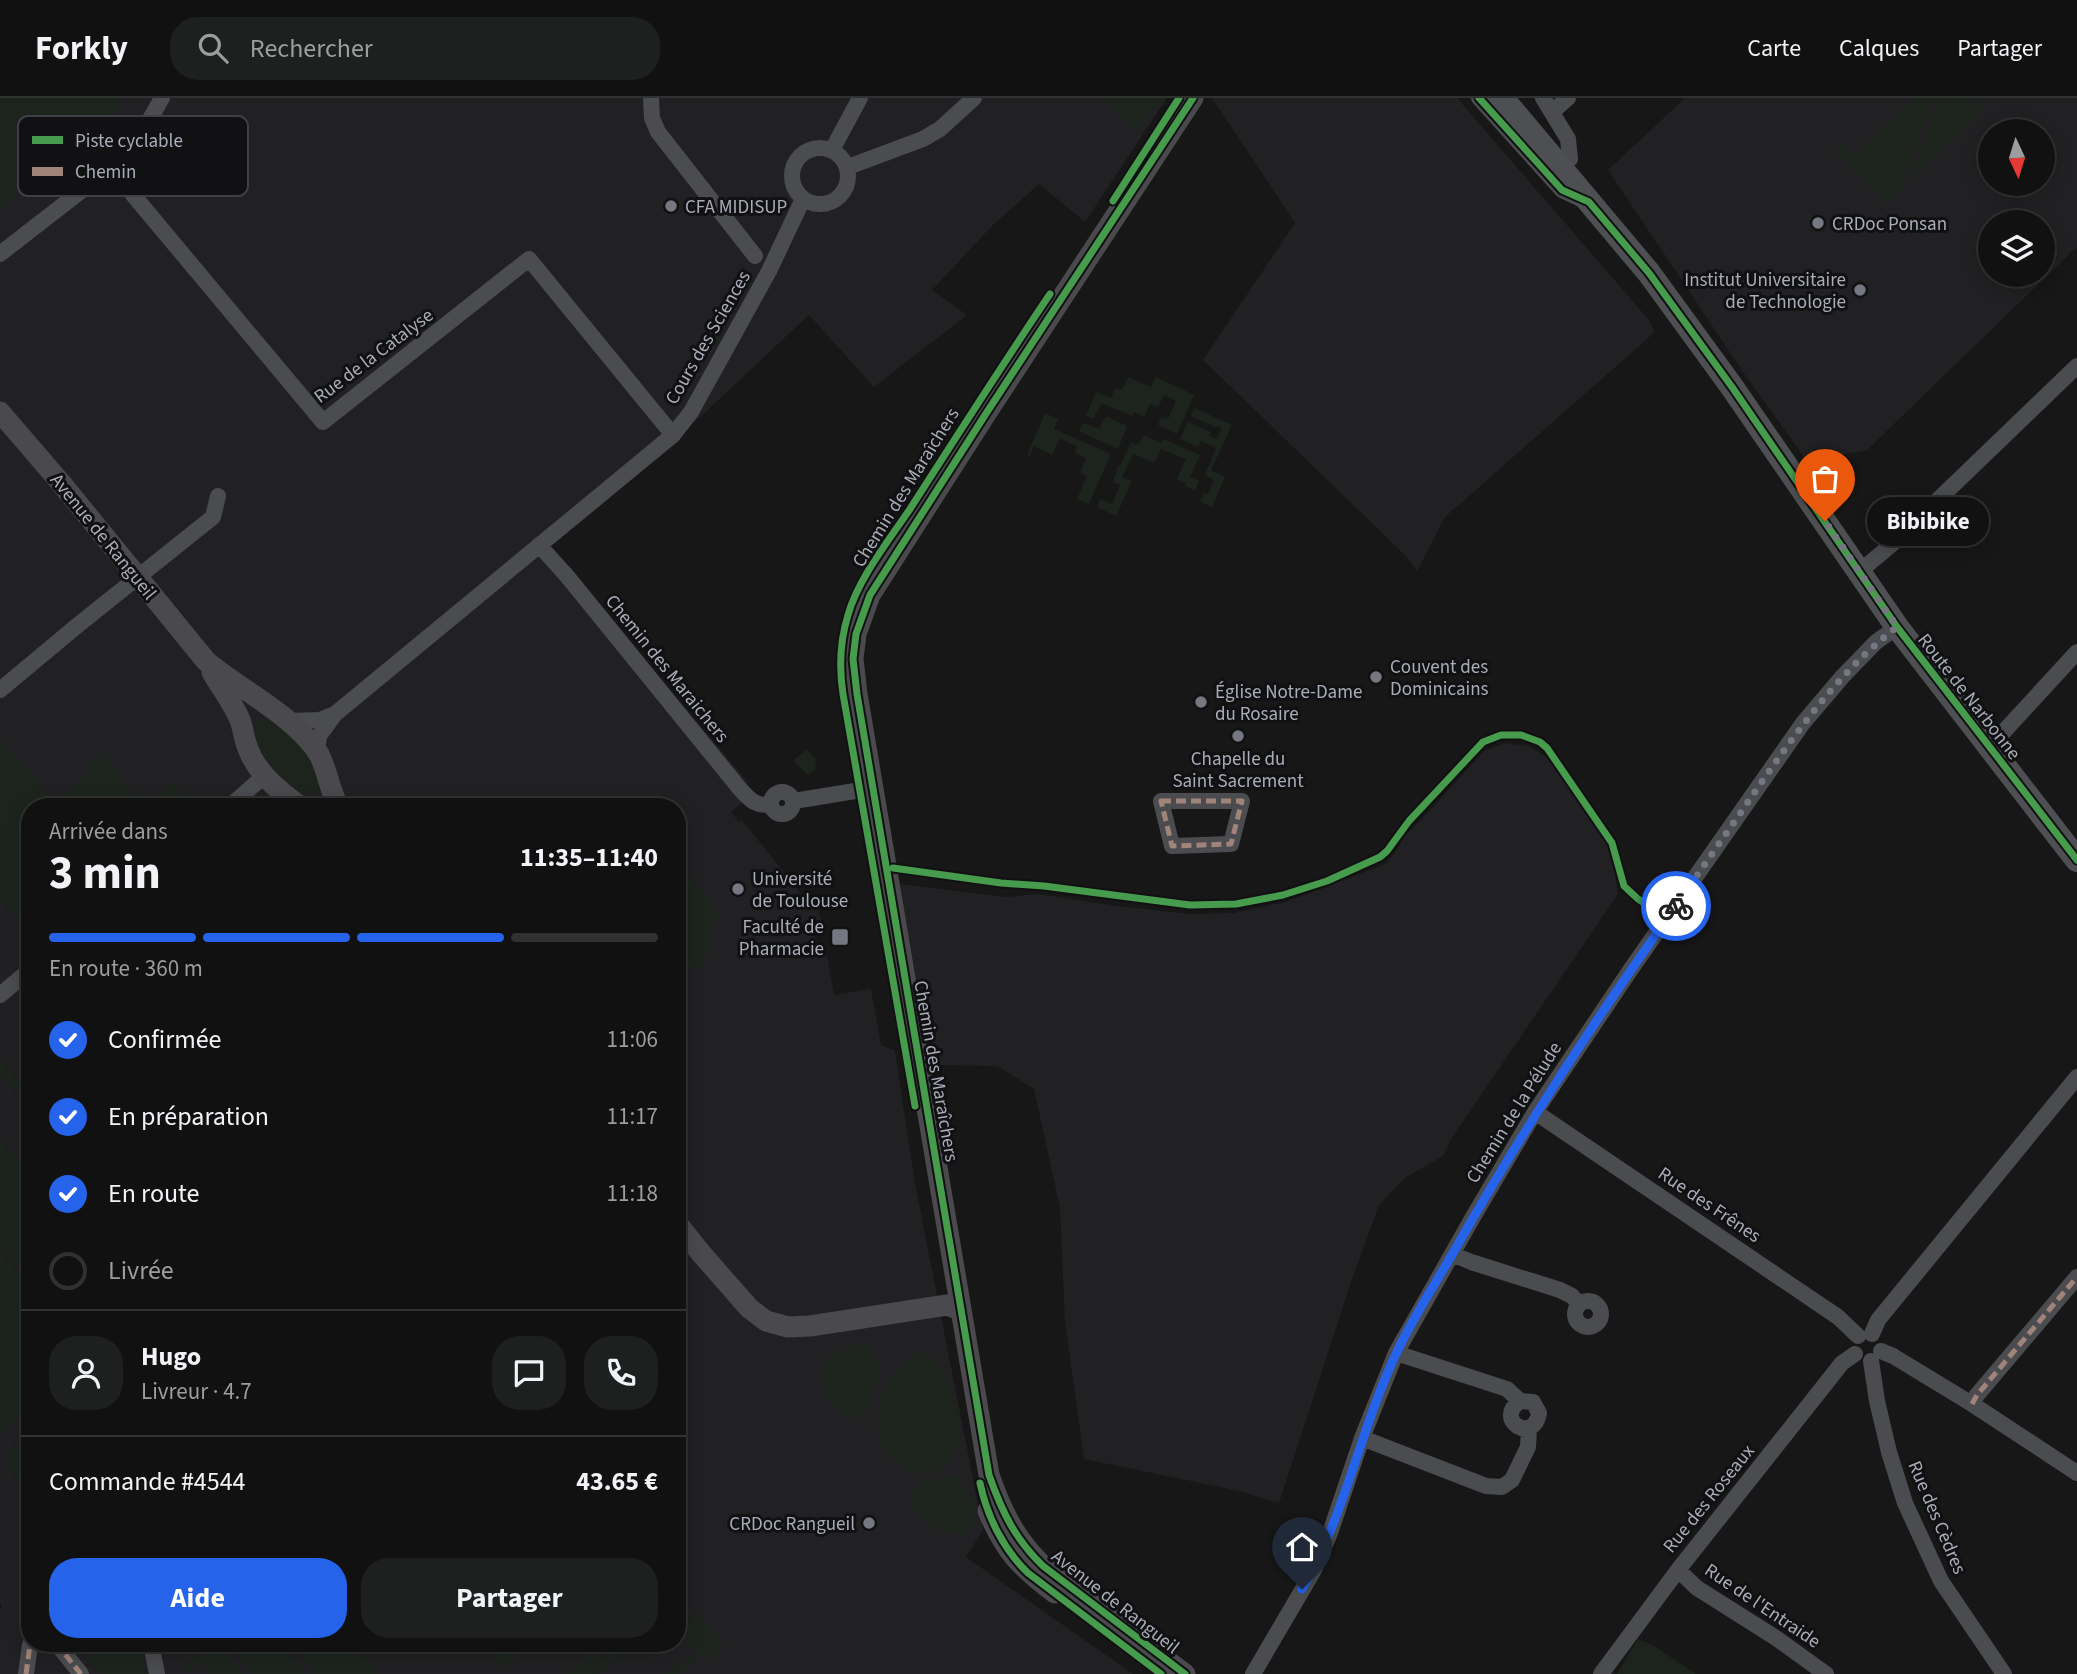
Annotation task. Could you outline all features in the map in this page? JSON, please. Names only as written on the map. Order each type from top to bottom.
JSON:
[{"type":"main road","name":"Route de Narbonne","points":[[1502,98],[1649,274],[1732,387],[1897,627],[2077,860]]},
{"type":"main road","name":"Route de Narbonne","points":[[1524,98],[1634,242],[1649,274]]},
{"type":"street","points":[[152,116],[162,98]]},
{"type":"street","points":[[650,98],[652,118],[658,132],[755,257]]},
{"type":"street","points":[[832,150],[860,98]]},
{"type":"street","points":[[848,167],[923,139],[940,129],[974,98]]},
{"type":"street","name":"Chemin des Maraîchers","points":[[1023,1558],[1019,1541],[1003,1514],[989,1475],[952,1311],[935,1224],[866,790],[841,676],[842,646],[854,597],[975,405],[1179,98]]},
{"type":"street","name":"Chemin des Maraîchers","points":[[866,790],[853,659],[859,622],[870,595],[1193,98]]},
{"type":"street","name":"Route de Narbonne","points":[[1479,98],[1562,190],[1589,202]]},
{"type":"street","points":[[1548,105],[1568,98]]},
{"type":"street","name":"Route de Narbonne","points":[[1548,105],[1568,139],[1570,159]]},
{"type":"street","points":[[820,147],[832,150],[848,167],[848,184],[841,196],[822,205],[803,199],[792,182],[792,170],[796,161],[810,149],[820,147]]},
{"type":"street","points":[[0,254],[75,196]]},
{"type":"street","name":"Rue de la Catalyse","points":[[134,196],[323,422],[529,259],[673,435]]},
{"type":"street","name":"Cours des Sciences","points":[[539,545],[673,435],[691,412],[769,271],[803,199]]},
{"type":"street","points":[[1859,572],[1891,545],[2077,366]]},
{"type":"street","name":"Avenue de Rangueil","points":[[0,412],[143,572],[206,661],[239,719],[247,749],[264,776],[287,798]]},
{"type":"street","points":[[0,690],[213,517],[218,496]]},
{"type":"street","points":[[317,751],[319,736],[335,714],[539,545]]},
{"type":"street","name":"Chemin des Maraichers","points":[[539,545],[752,803],[771,804],[773,797],[781,791],[791,795],[794,801],[866,790]]},
{"type":"street","name":"Chemin de la Pélude","points":[[1253,1674],[1314,1570],[1396,1353],[1535,1112],[1803,723],[1843,676],[1877,642],[1897,627]]},
{"type":"street","points":[[1989,745],[2077,652]]},
{"type":"street","name":"Avenue de Rangueil","points":[[206,661],[306,737],[325,766],[333,798]]},
{"type":"street","points":[[244,732],[246,723],[254,714],[320,720],[335,714]]},
{"type":"street","points":[[239,798],[264,776]]},
{"type":"street","name":"Avenue de Rangueil","points":[[318,798],[328,783]]},
{"type":"street","points":[[1161,801],[1242,801],[1231,844],[1172,846],[1161,801]]},
{"type":"street","points":[[0,995],[21,978]]},
{"type":"street","points":[[2077,1077],[1878,1320],[1853,1344],[1855,1354],[1860,1359],[1893,1356],[2077,1473]]},
{"type":"street","name":"Rue des Frênes","points":[[1535,1112],[1865,1335]]},
{"type":"street","points":[[686,1234],[749,1308],[766,1321],[788,1326],[810,1325],[952,1311]]},
{"type":"street","points":[[686,1251],[746,1319],[763,1332],[786,1337],[811,1336],[952,1311]]},
{"type":"street","points":[[1452,1254],[1560,1290],[1580,1304]]},
{"type":"street","points":[[1972,1404],[2077,1277]]},
{"type":"street","points":[[1865,1335],[1879,1339],[1876,1356]]},
{"type":"street","points":[[1362,1438],[1486,1486],[1502,1487],[1512,1480],[1528,1447],[1529,1429],[1521,1429],[1511,1419],[1514,1405],[1520,1401],[1507,1389],[1396,1353]]},
{"type":"street","name":"Rue des Roseaux","points":[[1601,1674],[1678,1570],[1842,1363],[1855,1354]]},
{"type":"street","name":"Rue des Cèdres","points":[[1876,1356],[1877,1401],[1905,1503],[1941,1581],[2004,1674]]},
{"type":"street","name":"Avenue de Rangueil","points":[[1023,1558],[1161,1674]]},
{"type":"street","name":"Avenue de Rangueil","points":[[1023,1558],[1044,1566],[1185,1674]]},
{"type":"street","name":"Rue de l'Entraide","points":[[1678,1570],[1697,1588],[1776,1638],[1826,1674]]},
{"type":"street","points":[[26,1674],[29,1652]]},
{"type":"street","points":[[63,1652],[80,1674]]},
{"type":"street","points":[[153,1652],[158,1674]]},
{"type":"shaded area","name":"Université de Toulouse","points":[[0,98],[1167,98],[1085,222],[1039,184],[994,224],[932,290],[967,315],[874,387],[809,315],[698,419],[541,539],[749,783],[740,790],[742,803],[731,812],[739,822],[742,820],[808,904],[814,910],[819,910],[821,920],[813,927],[813,933],[824,956],[827,955],[834,995],[871,989],[881,1045],[895,1051],[914,1178],[983,1530],[966,1557],[1133,1674],[0,1674]]},
{"type":"shaded area","points":[[0,98],[122,98],[116,116],[18,116],[19,196],[0,209]]},
{"type":"shaded area","points":[[1102,98],[1165,98],[1134,130]]},
{"type":"shaded area","points":[[1212,98],[1457,98],[1649,320],[1655,332],[1445,517],[1417,571],[1406,556],[1203,360],[1295,223]]},
{"type":"shaded area","name":"Institut Universitaire de Technologie","points":[[1685,98],[2077,98],[2077,247],[2055,268],[2055,210],[1978,210],[1978,287],[2036,287],[1867,450],[1807,461],[1743,372],[1608,170]]},
{"type":"shaded area","points":[[1913,98],[1932,98],[1904,187],[1885,203],[1835,153],[1842,143],[1854,154]]},
{"type":"shaded area","points":[[1938,98],[1970,98],[1983,111],[1912,180]]},
{"type":"shaded area","points":[[1128,377],[1151,387],[1156,377],[1194,395],[1177,434],[1158,425],[1161,417],[1168,419],[1176,401],[1164,395],[1158,407],[1150,404],[1144,417],[1134,412],[1132,416],[1102,403],[1093,419],[1086,416],[1096,392],[1111,398],[1115,388],[1122,390]]},
{"type":"shaded area","points":[[1194,408],[1232,425],[1211,470],[1225,477],[1212,507],[1200,502],[1204,493],[1208,494],[1214,480],[1205,475],[1216,448],[1201,441],[1198,447],[1180,439],[1188,422],[1211,432],[1209,436],[1216,439],[1222,428],[1191,416]]},
{"type":"shaded area","points":[[1045,413],[1058,419],[1054,429],[1111,454],[1089,504],[1077,499],[1087,476],[1080,472],[1086,458],[1075,453],[1077,447],[1060,438],[1052,455],[1034,446],[1030,456],[1027,455]]},
{"type":"shaded area","points":[[1106,416],[1127,426],[1118,449],[1079,431],[1083,423],[1099,429]]},
{"type":"shaded area","points":[[1144,435],[1161,443],[1163,439],[1200,455],[1190,477],[1199,481],[1195,490],[1184,486],[1186,483],[1177,479],[1186,459],[1161,449],[1154,463],[1133,454],[1122,477],[1132,481],[1116,516],[1097,507],[1100,499],[1112,504],[1120,485],[1113,482],[1118,466],[1131,442],[1138,445]]},
{"type":"shaded area","points":[[267,717],[273,719],[310,754],[320,788],[311,794],[296,792],[266,764],[251,730],[256,720]]},
{"type":"shaded area","points":[[0,737],[51,798],[21,798],[21,922],[0,898]]},
{"type":"shaded area","points":[[1505,743],[1529,746],[1546,757],[1555,768],[1611,849],[1618,894],[1451,1139],[1443,1156],[1405,1178],[1379,1205],[1279,1503],[1239,1491],[1084,1459],[1065,1321],[1060,1208],[1034,1089],[997,1066],[932,1065],[899,884],[1006,897],[1039,894],[1191,914],[1233,913],[1285,902],[1386,864],[1403,837],[1484,751]]},
{"type":"shaded area","points":[[807,749],[816,760],[815,770],[808,775],[793,761]]},
{"type":"shaded area","points":[[100,753],[137,798],[59,798],[88,773],[85,766]]},
{"type":"shaded area","points":[[172,782],[189,798],[152,798]]},
{"type":"shaded area","points":[[686,874],[718,911],[703,965],[686,970]]},
{"type":"shaded area","points":[[0,1056],[21,1083],[21,1098],[0,1073]]},
{"type":"shaded area","points":[[0,1137],[21,1162],[21,1269],[0,1244]]},
{"type":"shaded area","points":[[0,1250],[21,1274],[21,1418],[0,1435]]},
{"type":"shaded area","points":[[858,1345],[867,1345],[873,1349],[877,1379],[875,1391],[864,1412],[854,1418],[844,1416],[835,1408],[827,1396],[821,1369],[824,1360],[831,1354]]},
{"type":"shaded area","points":[[917,1353],[932,1356],[946,1376],[954,1397],[959,1429],[953,1455],[940,1468],[922,1473],[904,1469],[889,1458],[877,1427],[883,1393],[903,1363]]},
{"type":"shaded area","points":[[21,1440],[21,1484],[8,1468],[8,1450]]},
{"type":"shaded area","points":[[945,1476],[960,1481],[973,1501],[974,1525],[964,1534],[949,1533],[934,1526],[911,1505],[916,1488],[926,1481]]},
{"type":"shaded area","points":[[697,1614],[721,1642],[719,1664],[708,1650],[679,1674],[666,1674],[696,1651],[686,1638],[686,1617],[689,1621]]},
{"type":"shaded area","points":[[1638,1639],[1653,1645],[1696,1674],[1617,1674]]},
{"type":"shaded area","points":[[83,1652],[142,1652],[146,1674],[101,1674]]},
{"type":"shaded area","points":[[203,1652],[227,1652],[245,1674],[211,1674],[201,1662],[189,1671],[183,1667]]},
{"type":"shaded area","points":[[236,1652],[287,1652],[305,1674],[254,1674]]},
{"type":"shaded area","points":[[297,1652],[360,1652],[378,1674],[315,1674]]},
{"type":"shaded area","points":[[491,1652],[525,1652],[504,1669]]},
{"type":"shaded area","points":[[591,1652],[597,1652],[608,1665],[597,1674],[564,1674]]},
{"type":"shaded area","points":[[602,1652],[623,1652],[611,1662]]},
{"type":"marked path","points":[[1161,801],[1242,801],[1231,844],[1172,846],[1161,801]]},
{"type":"marked path","points":[[1972,1404],[2077,1277]]},
{"type":"marked path","points":[[26,1674],[29,1652]]},
{"type":"marked path","points":[[63,1652],[81,1674]]},
{"type":"cycle path","points":[[1113,201],[1179,98]]},
{"type":"cycle path","points":[[1185,1674],[1043,1566],[1010,1524],[989,1475],[853,659],[856,634],[870,595],[1193,98]]},
{"type":"cycle path","points":[[1479,98],[1562,190],[1589,202],[1649,273],[1732,387],[1897,627],[2077,860]]},
{"type":"cycle path","points":[[915,1106],[843,694],[843,635],[853,601],[866,574],[1050,294]]},
{"type":"cycle path","points":[[893,868],[1190,905],[1236,904],[1283,895],[1327,881],[1380,857],[1409,821],[1483,742],[1501,735],[1521,735],[1540,742],[1547,748],[1612,843],[1624,886],[1667,918]]},
{"type":"cycle path","points":[[980,1483],[997,1531],[1019,1564],[1161,1674]]},
{"type":"way so far","points":[[1676,906],[1803,723],[1843,676],[1877,642],[1897,627],[1825,521]]},
{"type":"place","name":"CFA MIDISUP","points":[[671,206]]},
{"type":"place","name":"CRDoc Ponsan","points":[[1818,223]]},
{"type":"place","name":"Institut Universitaire de Technologie","points":[[1860,290]]},
{"type":"place","name":"Bibibike","points":[[1825,521]]},
{"type":"place","name":"Couvent des Dominicains","points":[[1376,677]]},
{"type":"place","name":"Église Notre-Dame du Rosaire","points":[[1201,702]]},
{"type":"place","name":"Chapelle du Saint Sacrement","points":[[1238,736]]},
{"type":"place","name":"Université de Toulouse","points":[[738,889]]},
{"type":"place","name":"Faculté de Pharmacie","points":[[840,937]]},
{"type":"place","name":"CRDoc Rangueil","points":[[869,1523]]},
{"type":"route","points":[[1302,1589],[1314,1570],[1330,1533],[1362,1438],[1396,1353],[1535,1112],[1676,906]]}]
